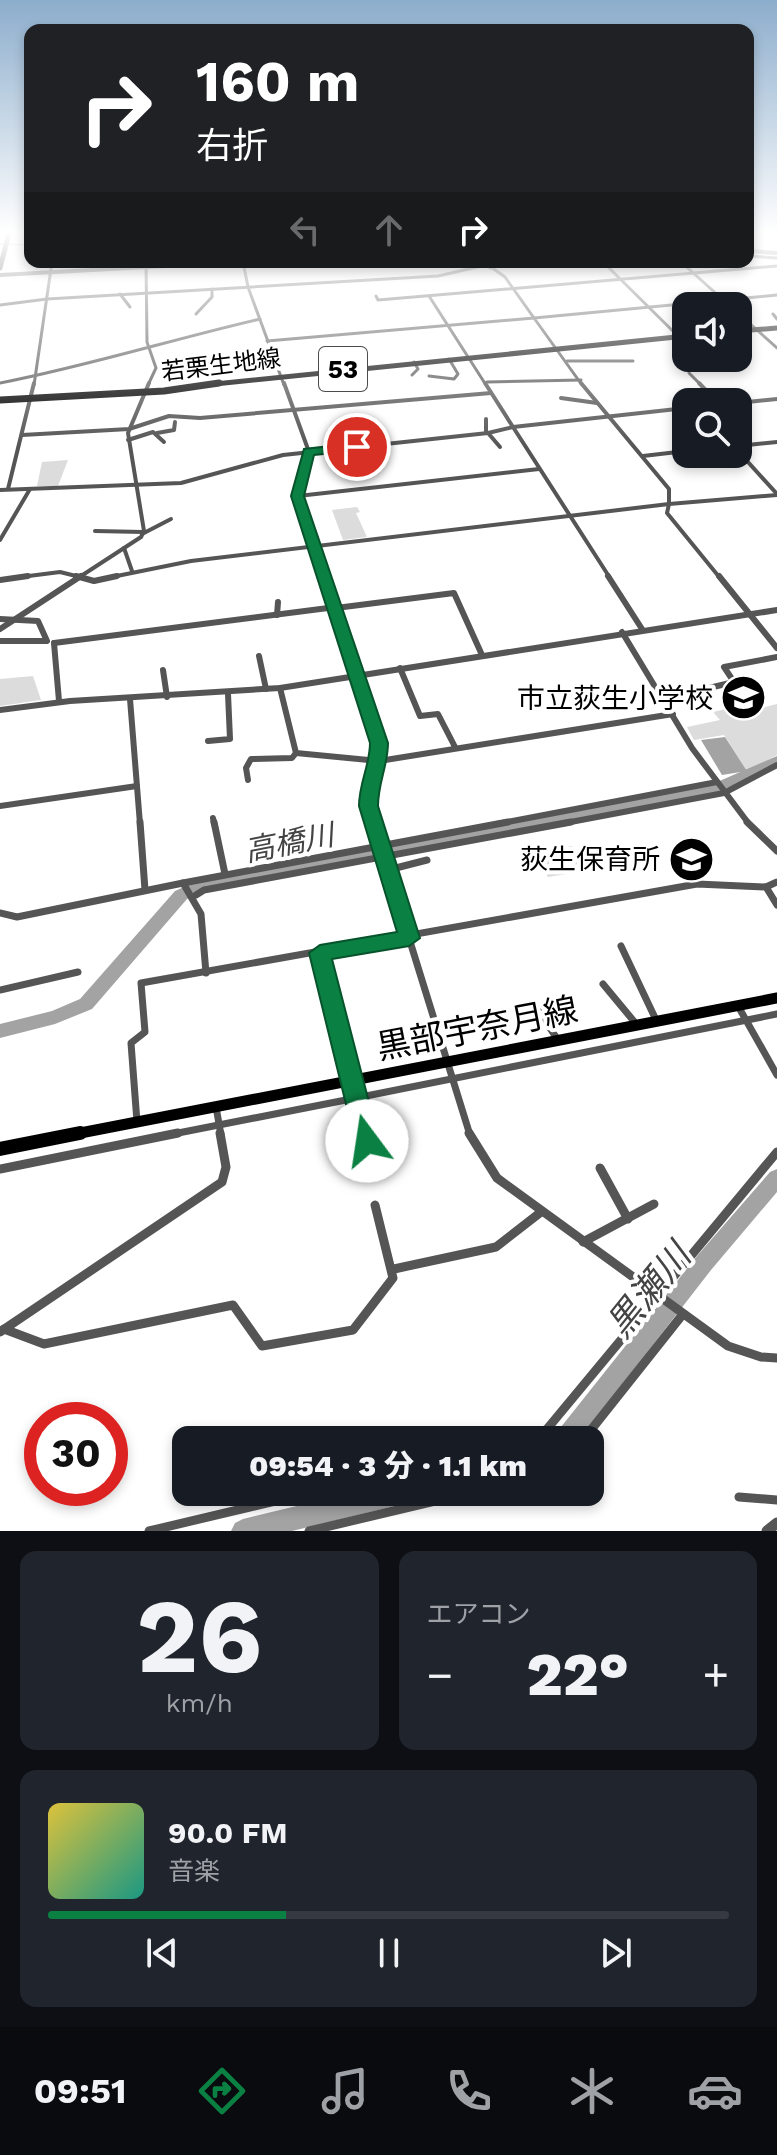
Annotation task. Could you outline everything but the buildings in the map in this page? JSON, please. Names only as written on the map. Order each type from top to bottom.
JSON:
[{"type":"main road","points":[[752,330],[777,328]]},
{"type":"main road","name":"若栗生地線","points":[[0,400],[145,393],[281,375],[672,338]]},
{"type":"main road","name":"黒部宇奈月線","points":[[0,1149],[777,998]]},
{"type":"street","points":[[8,489],[36,377],[46,304]]},
{"type":"street","points":[[142,533],[128,440],[129,429],[156,368],[150,346],[147,304]]},
{"type":"street","points":[[196,314],[205,304]]},
{"type":"street","points":[[254,304],[309,452],[298,496],[379,743],[379,761],[369,786],[368,806],[470,1136],[497,1178],[541,1212],[728,1346],[761,1357],[777,1358]]},
{"type":"street","points":[[435,304],[642,629]]},
{"type":"street","points":[[523,304],[597,403],[669,489],[667,513],[777,648]]},
{"type":"street","points":[[645,304],[672,332]]},
{"type":"street","points":[[267,341],[672,305]]},
{"type":"street","points":[[0,383],[88,366],[150,346],[260,321]]},
{"type":"street","points":[[752,326],[777,348]]},
{"type":"street","points":[[429,376],[454,379],[458,374],[449,359]]},
{"type":"street","points":[[567,361],[633,361]]},
{"type":"street","points":[[412,375],[418,369],[414,362]]},
{"type":"street","points":[[689,372],[703,388]]},
{"type":"street","points":[[487,382],[512,380],[538,384],[581,380]]},
{"type":"street","points":[[22,435],[129,429],[169,416],[200,418],[491,393]]},
{"type":"street","points":[[561,398],[597,403]]},
{"type":"street","points":[[752,402],[777,399]]},
{"type":"street","points":[[0,490],[181,483],[269,458],[309,452],[672,409]]},
{"type":"street","points":[[541,414],[542,424]]},
{"type":"street","points":[[486,419],[487,433],[500,447]]},
{"type":"street","points":[[128,440],[174,430],[175,422]]},
{"type":"street","points":[[157,433],[164,442]]},
{"type":"street","points":[[752,446],[777,442]]},
{"type":"street","points":[[643,456],[672,453]]},
{"type":"street","points":[[752,465],[777,494]]},
{"type":"street","points":[[298,496],[539,469]]},
{"type":"street","points":[[0,540],[7,524],[24,507],[30,489]]},
{"type":"street","points":[[0,580],[60,572],[94,581],[132,571],[314,545],[777,494]]},
{"type":"street","points":[[0,629],[142,533],[171,519]]},
{"type":"street","points":[[95,531],[142,533]]},
{"type":"street","points":[[124,548],[132,571]]},
{"type":"street","points":[[0,641],[51,642],[454,593],[482,655]]},
{"type":"street","points":[[277,615],[278,602]]},
{"type":"street","points":[[0,710],[59,701],[228,694],[280,688],[777,610]]},
{"type":"street","points":[[0,619],[11,622],[38,621],[51,642],[59,701]]},
{"type":"street","points":[[622,632],[724,793],[749,827],[777,851]]},
{"type":"street","points":[[259,656],[266,689]]},
{"type":"street","points":[[663,699],[734,682],[724,667],[777,657]]},
{"type":"street","points":[[400,668],[420,716],[438,714],[443,717],[455,747]]},
{"type":"street","points":[[163,670],[167,697]]},
{"type":"street","points":[[280,688],[296,753]]},
{"type":"street","points":[[208,741],[230,739],[228,694]]},
{"type":"street","points":[[130,699],[145,890]]},
{"type":"street","points":[[296,753],[379,761],[673,714]]},
{"type":"street","points":[[248,780],[246,768],[251,759],[292,758],[296,753]]},
{"type":"street","points":[[196,895],[724,793],[777,765]]},
{"type":"street","points":[[0,913],[17,917],[380,844],[717,782]]},
{"type":"street","points":[[0,806],[137,786]]},
{"type":"street","points":[[213,818],[225,874]]},
{"type":"street","points":[[388,870],[427,860]]},
{"type":"street","points":[[137,1122],[131,1043],[145,1032],[141,983],[409,938],[697,884],[766,887],[777,882]]},
{"type":"street","points":[[183,883],[196,895],[204,921],[206,973]]},
{"type":"street","points":[[766,887],[777,905]]},
{"type":"street","points":[[621,946],[657,1022]]},
{"type":"street","points":[[320,953],[372,1163]]},
{"type":"street","points":[[0,990],[78,972]]},
{"type":"street","points":[[603,984],[637,1025]]},
{"type":"street","points":[[533,1003],[558,1040]]},
{"type":"street","points":[[738,1006],[777,1075]]},
{"type":"street","points":[[0,1169],[777,1014]]},
{"type":"street","points":[[2,1330],[222,1182],[226,1167],[216,1105]]},
{"type":"street","points":[[550,1426],[660,1298],[777,1152]]},
{"type":"street","points":[[600,1168],[628,1219]]},
{"type":"street","points":[[583,1242],[654,1204]]},
{"type":"street","points":[[2,1330],[44,1344],[233,1305],[262,1346],[353,1330],[393,1278],[394,1269],[375,1205]]},
{"type":"street","points":[[394,1269],[496,1247],[541,1212]]},
{"type":"street","points":[[594,1426],[682,1313]]},
{"type":"street","points":[[739,1497],[777,1500]]},
{"type":"street","points":[[149,1531],[254,1506]]},
{"type":"street","points":[[309,1531],[414,1506]]},
{"type":"street","points":[[767,1531],[777,1523]]},
{"type":"shaded area","points":[[68,460],[58,486],[37,486],[42,462]]},
{"type":"shaded area","points":[[357,507],[360,512],[356,513],[367,537],[343,540],[332,510]]},
{"type":"shaded area","points":[[33,676],[41,700],[0,706],[0,679]]},
{"type":"shaded area","points":[[751,703],[757,709],[777,704],[777,755],[747,771],[724,735],[694,740],[687,727],[720,720],[713,712]]},
{"type":"shaded area","points":[[725,737],[747,771],[722,775],[701,740]]},
{"type":"shaded area","points":[[572,846],[584,871],[548,877],[535,854]]},
{"type":"waterway","name":"高橋川","points":[[0,1031],[55,1017],[86,1004],[181,895],[200,886],[711,790],[777,761]]},
{"type":"waterway","name":"黒瀬川","points":[[576,1426],[704,1263],[777,1178]]},
{"type":"waterway","name":"黒瀬川","points":[[243,1531],[346,1506]]},
{"type":"place","name":"市立荻生小学校","points":[[744,698]]},
{"type":"place","name":"荻生保育所","points":[[691,859]]},
{"type":"route","points":[[357,447],[309,452],[298,496],[379,743],[379,761],[369,786],[368,806],[409,938],[320,953],[367,1141]]}]
